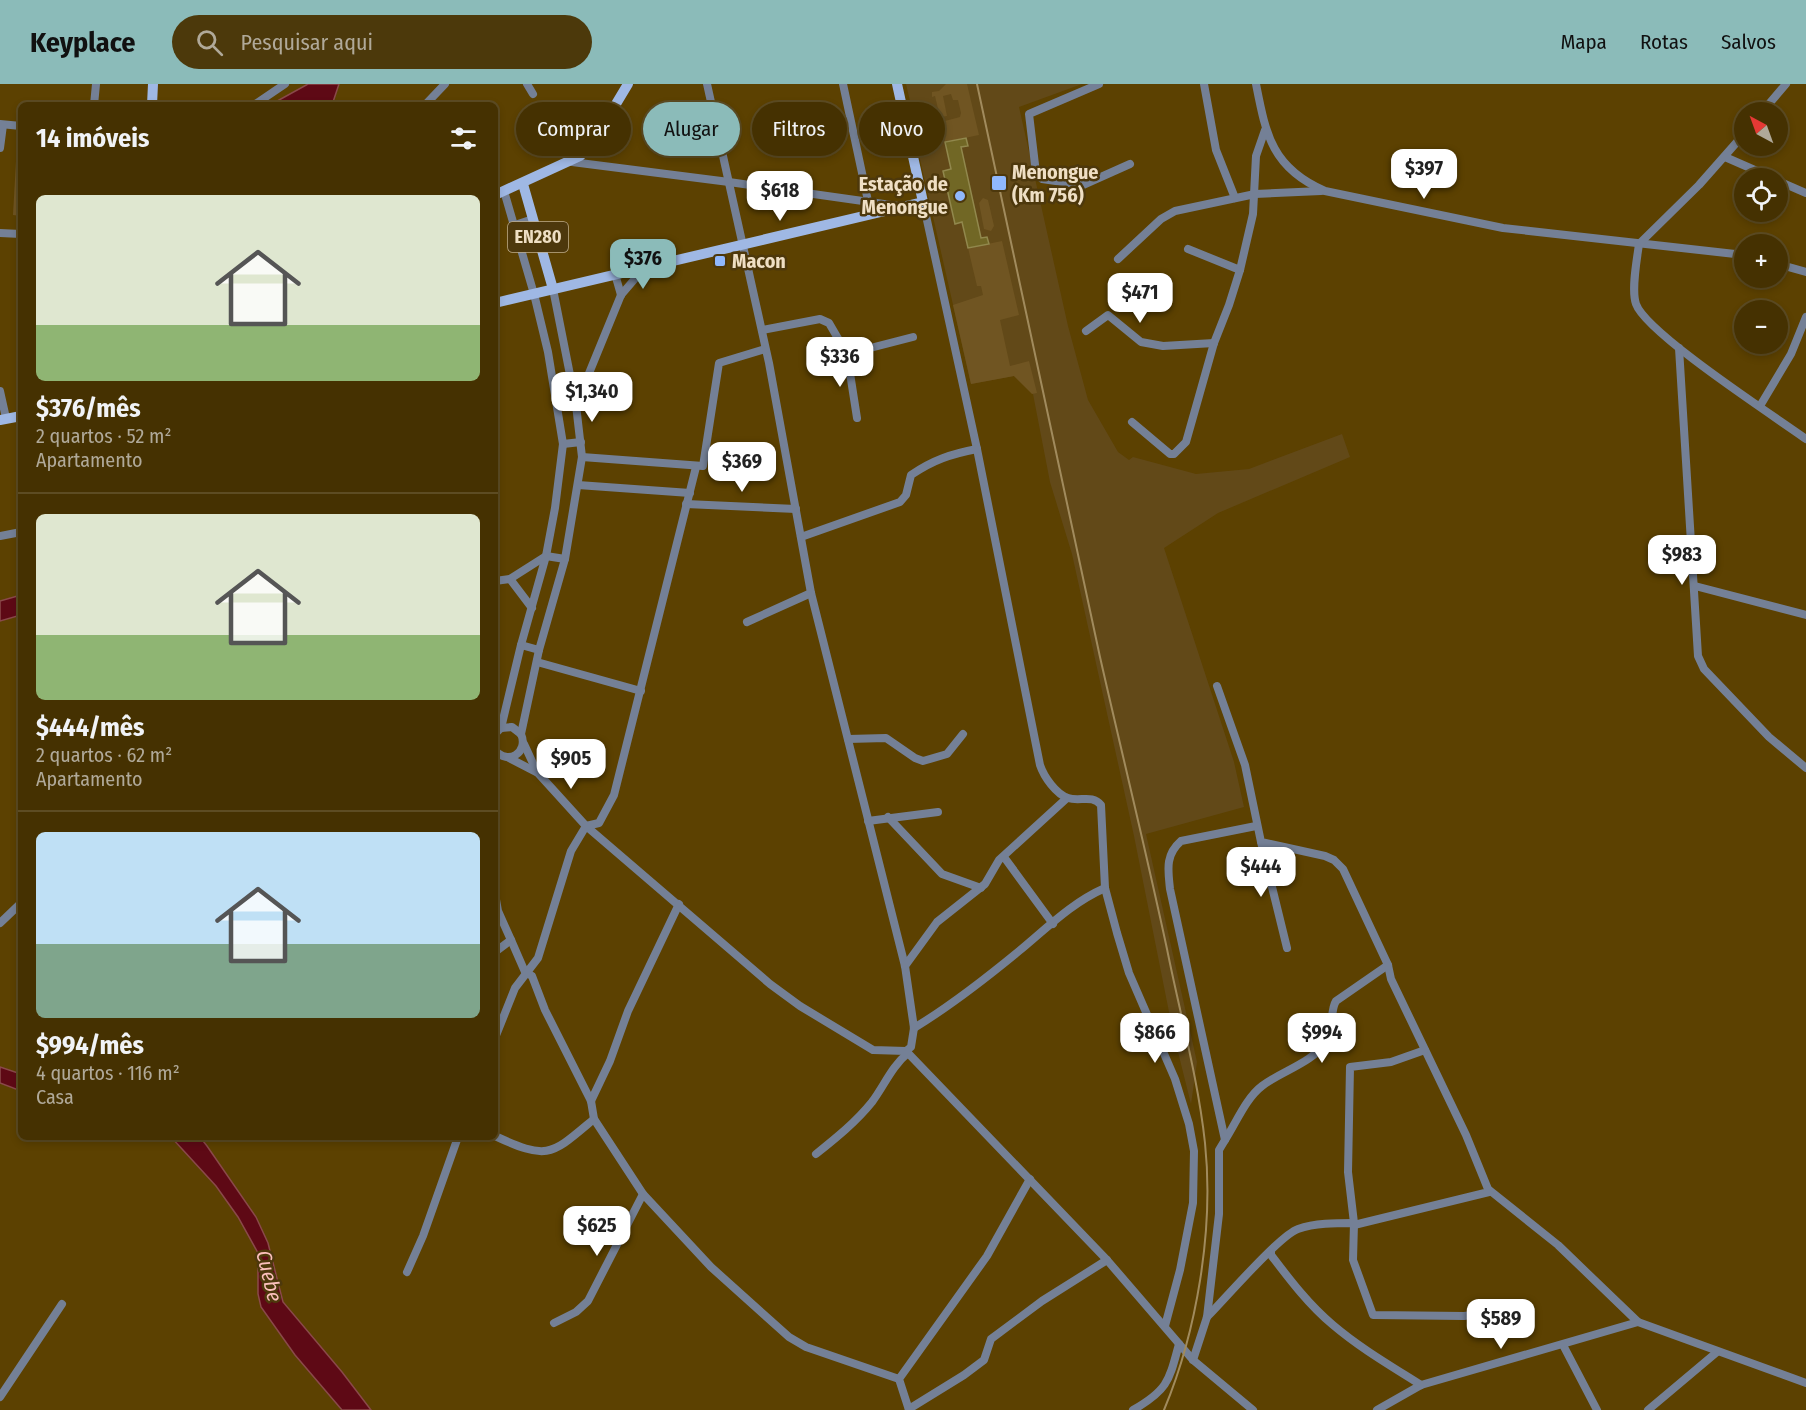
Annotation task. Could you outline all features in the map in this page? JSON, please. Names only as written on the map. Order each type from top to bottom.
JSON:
[{"type":"main road","points":[[152,102],[153,84]]},
{"type":"main road","points":[[499,193],[572,162],[592,144],[628,84]]},
{"type":"main road","points":[[498,302],[923,202],[897,84]]},
{"type":"main road","name":"EN280","points":[[523,184],[553,289]]},
{"type":"main road","points":[[3,419],[18,416]]},
{"type":"street","points":[[94,102],[96,84]]},
{"type":"street","points":[[258,102],[285,84]]},
{"type":"street","points":[[428,102],[445,84]]},
{"type":"street","points":[[527,84],[533,94]]},
{"type":"street","points":[[707,84],[762,330],[811,593],[905,966],[914,1028],[911,1047],[873,1101],[816,1154]]},
{"type":"street","points":[[843,84],[868,201]]},
{"type":"street","points":[[1099,84],[1029,114],[1036,173],[1042,179],[1083,185],[1130,164]]},
{"type":"street","points":[[1204,84],[1216,150],[1235,198]]},
{"type":"street","points":[[1256,84],[1265,130],[1283,161],[1309,184],[1324,191],[1503,228],[1734,254]]},
{"type":"street","points":[[1771,102],[1786,84]]},
{"type":"street","points":[[0,148],[1,124],[18,126]]},
{"type":"street","points":[[1132,422],[1173,454],[1183,446],[1188,438],[1214,343],[1240,270],[1252,220],[1256,156],[1265,130]]},
{"type":"street","points":[[1734,146],[1639,244],[1635,303],[1650,324],[1679,348],[1806,439]]},
{"type":"street","points":[[1725,157],[1750,168]]},
{"type":"street","points":[[572,162],[902,207]]},
{"type":"street","points":[[1788,185],[1806,193]]},
{"type":"street","points":[[1119,259],[1167,214],[1255,194],[1324,191]]},
{"type":"street","points":[[498,731],[546,556],[555,508],[562,444],[550,361],[534,294],[515,225],[499,193]]},
{"type":"street","points":[[923,202],[977,449],[1040,765],[1051,784],[1067,798],[1094,799],[1101,805],[1105,888],[1129,973],[1175,1079],[1189,1124],[1194,1151],[1193,1203],[1180,1270],[1165,1326]]},
{"type":"street","points":[[515,225],[533,219]]},
{"type":"street","points":[[0,233],[18,234]]},
{"type":"street","points":[[1188,249],[1240,270]]},
{"type":"street","points":[[576,405],[621,295],[645,267]]},
{"type":"street","points":[[1788,267],[1806,272]]},
{"type":"street","points":[[615,274],[621,295]]},
{"type":"street","points":[[553,289],[576,405],[582,458],[565,559],[539,650],[521,734],[537,772],[586,826],[770,984],[800,1006],[873,1050],[907,1052],[1107,1260],[1193,1360],[1248,1408]]},
{"type":"street","points":[[1086,331],[1108,315],[1142,342],[1163,346],[1214,343]]},
{"type":"street","points":[[1760,405],[1791,354],[1806,317]]},
{"type":"street","points":[[762,330],[825,320],[848,354],[856,418]]},
{"type":"street","points":[[848,354],[913,337]]},
{"type":"street","points":[[1679,348],[1698,656],[1704,669],[1769,737],[1806,768]]},
{"type":"street","points":[[582,458],[703,466],[719,363],[765,350]]},
{"type":"street","points":[[0,391],[3,419]]},
{"type":"street","points":[[562,444],[581,442]]},
{"type":"street","points":[[801,537],[900,502],[906,495],[911,475],[933,460],[977,449]]},
{"type":"street","points":[[498,1030],[515,988],[538,957],[571,850],[586,826],[599,823],[614,795],[696,467]]},
{"type":"street","points":[[578,485],[690,493]]},
{"type":"street","points":[[686,504],[796,509]]},
{"type":"street","points":[[0,536],[18,533]]},
{"type":"street","points":[[498,581],[510,579],[546,556],[565,559]]},
{"type":"street","points":[[510,579],[532,608]]},
{"type":"street","points":[[1695,586],[1806,615]]},
{"type":"street","points":[[747,622],[811,593]]},
{"type":"street","points":[[520,645],[539,650]]},
{"type":"street","points":[[537,662],[641,691]]},
{"type":"street","points":[[1217,686],[1245,765],[1256,826],[1287,948]]},
{"type":"street","points":[[498,731],[512,727],[521,734]]},
{"type":"street","points":[[848,739],[886,738],[923,761],[947,754],[963,734]]},
{"type":"street","points":[[498,762],[519,753],[524,744]]},
{"type":"street","points":[[498,752],[537,772]]},
{"type":"street","points":[[905,966],[937,922],[981,888],[990,878],[999,860],[1004,858],[1067,798]]},
{"type":"street","points":[[868,821],[888,816],[938,812]]},
{"type":"street","points":[[888,816],[942,874],[981,888]]},
{"type":"street","points":[[1225,1140],[1170,890],[1169,855],[1181,841],[1256,826]]},
{"type":"street","points":[[1261,842],[1324,856],[1339,864],[1466,1135],[1488,1189],[1558,1245],[1638,1322],[1806,1383]]},
{"type":"street","points":[[1004,858],[1053,924]]},
{"type":"street","points":[[914,1028],[950,1006],[1053,924],[1065,910],[1105,888]]},
{"type":"street","points":[[591,1101],[610,1061],[628,1011],[679,904]]},
{"type":"street","points":[[0,923],[18,906]]},
{"type":"street","points":[[498,915],[525,972],[532,976],[545,1010],[591,1101],[594,1119],[642,1194],[711,1267],[789,1337],[806,1347],[899,1379]]},
{"type":"street","points":[[498,950],[511,940]]},
{"type":"street","points":[[1193,1360],[1207,1317],[1219,1214],[1220,1150],[1255,1092],[1271,1080],[1307,1060],[1329,1039],[1334,1016],[1332,1010],[1336,1001],[1388,965]]},
{"type":"street","points":[[1425,1050],[1391,1062],[1350,1067],[1348,1172],[1354,1223],[1353,1260],[1373,1315],[1464,1317],[1511,1310]]},
{"type":"street","points":[[498,1137],[527,1151],[544,1153],[561,1146],[594,1119]]},
{"type":"street","points":[[407,1272],[423,1236],[458,1140]]},
{"type":"street","points":[[899,1379],[987,1256],[1030,1179]]},
{"type":"street","points":[[1207,1317],[1270,1251],[1296,1229],[1334,1222],[1354,1223],[1354,1226],[1489,1192],[1488,1189]]},
{"type":"street","points":[[554,1323],[576,1312],[588,1301],[642,1194]]},
{"type":"street","points":[[1270,1251],[1305,1298],[1333,1325],[1365,1349],[1421,1385]]},
{"type":"street","points":[[899,1379],[909,1409],[984,1360],[991,1339],[1042,1301],[1107,1260]]},
{"type":"street","points":[[0,1397],[62,1304]]},
{"type":"street","points":[[1377,1410],[1421,1385],[1638,1322]]},
{"type":"street","points":[[1133,1410],[1156,1396],[1168,1382],[1179,1344]]},
{"type":"street","points":[[1563,1345],[1597,1410]]},
{"type":"street","points":[[1648,1410],[1717,1352]]},
{"type":"shaded area","points":[[906,84],[1082,84],[1019,107],[1068,326],[1088,400],[1118,452],[1129,460],[1133,457],[1196,474],[1249,469],[1342,434],[1350,457],[1218,513],[1164,548],[1234,762],[1244,807],[1146,834],[1197,1062],[1191,1104],[1173,1032],[1134,836],[1072,554],[1050,482],[1033,394],[1014,376],[971,384],[919,156],[945,156],[945,102],[907,102],[910,101]]},
{"type":"shaded area","points":[[946,84],[967,84],[979,135],[945,142],[945,121],[960,117],[961,113],[958,100],[953,100],[951,94],[943,96],[944,102],[936,102],[935,96],[932,97],[932,92],[939,91]]},
{"type":"shaded area","points":[[17,143],[18,143],[18,216],[13,215]]},
{"type":"shaded area","points":[[983,198],[988,200],[994,226],[991,231],[984,229],[979,203]]},
{"type":"shaded area","points":[[1002,241],[1019,315],[1000,320],[1010,366],[1029,361],[1037,393],[1032,394],[1014,376],[971,384],[953,305],[983,295],[981,286],[977,286],[968,248]]},
{"type":"water","points":[[308,84],[339,84],[333,102],[275,102]]},
{"type":"water","points":[[18,596],[18,616],[0,621],[0,601]]},
{"type":"water","points":[[0,1067],[18,1073],[18,1090],[0,1083]]},
{"type":"water","name":"Cuebe","points":[[174,1140],[202,1140],[207,1146],[256,1217],[268,1243],[283,1302],[371,1410],[342,1410],[295,1355],[261,1307],[258,1294],[258,1253],[238,1217],[216,1186]]},
{"type":"building","name":"Estação de Menongue","points":[[966,138],[968,146],[961,147],[981,238],[987,237],[989,244],[968,248],[962,222],[955,224],[943,171],[951,169],[945,142]]},
{"type":"railway","points":[[977,84],[1100,657],[1188,1046],[1202,1119],[1207,1176],[1205,1244],[1186,1347],[1164,1410]]},
{"type":"place","name":"Menongue (Km 756)","points":[[999,183]]},
{"type":"place","name":"Estação de Menongue","points":[[960,196]]},
{"type":"place","name":"Macon","points":[[720,261]]}]
